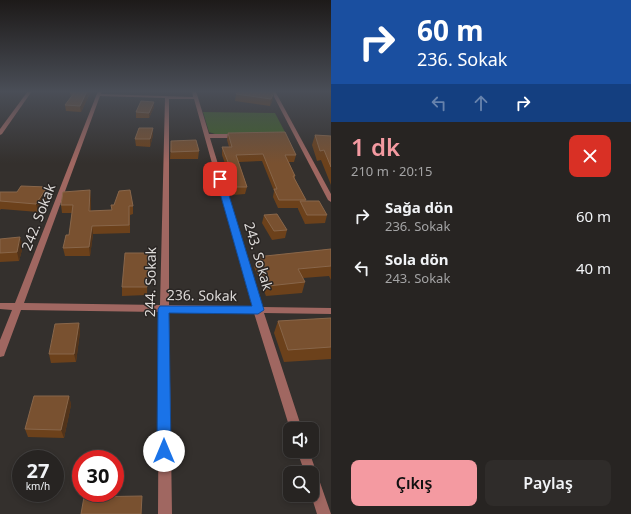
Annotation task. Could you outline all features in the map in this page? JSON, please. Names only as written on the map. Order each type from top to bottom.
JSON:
[{"type":"street","points":[[0,133],[13,115]]},
{"type":"street","name":"242. Sokak","points":[[0,352],[91,115]]},
{"type":"street","name":"244. Sokak","points":[[165,514],[164,309],[167,115]]},
{"type":"street","name":"243. Sokak","points":[[201,115],[258,310],[294,422]]},
{"type":"street","points":[[286,115],[331,200]]},
{"type":"street","points":[[207,136],[245,136]]},
{"type":"street","points":[[289,136],[297,136]]},
{"type":"street","name":"236. Sokak","points":[[0,306],[331,311]]},
{"type":"street","points":[[319,499],[324,514]]},
{"type":"green space","points":[[204,115],[276,115],[286,134],[215,134],[209,132]]},
{"type":"building","points":[[139,128],[153,128],[150,139],[135,139]]},
{"type":"building","points":[[285,132],[296,155],[285,155],[295,176],[293,176],[306,200],[279,200],[274,189],[277,189],[263,154],[236,155],[247,187],[234,187],[229,172],[232,172],[222,147],[232,147],[228,133]]},
{"type":"building","points":[[315,135],[331,136],[331,167],[324,150],[320,151]]},
{"type":"building","points":[[196,140],[199,151],[171,152],[171,141]]},
{"type":"building","points":[[21,186],[47,187],[36,204],[0,201],[0,192],[17,192]]},
{"type":"building","points":[[90,190],[89,211],[112,210],[111,205],[114,205],[119,191],[130,190],[133,206],[129,206],[129,225],[92,226],[89,247],[63,248],[66,235],[69,235],[73,205],[61,205],[63,192]]},
{"type":"building","points":[[300,201],[319,201],[327,215],[307,215]]},
{"type":"building","points":[[277,214],[287,230],[274,231],[264,215]]},
{"type":"building","points":[[20,237],[17,252],[0,253],[0,239]]},
{"type":"building","points":[[331,249],[331,266],[298,269],[305,282],[268,286],[256,257]]},
{"type":"building","points":[[125,253],[148,253],[147,287],[122,287]]},
{"type":"building","points":[[331,318],[331,347],[288,350],[278,321]]},
{"type":"building","points":[[79,323],[74,354],[49,354],[55,324]]},
{"type":"building","points":[[34,396],[69,396],[61,430],[25,429]]},
{"type":"building","points":[[124,496],[142,496],[141,514],[81,514],[83,502],[124,502]]},
{"type":"route","points":[[164,451],[164,309],[258,310],[220,179]]}]
